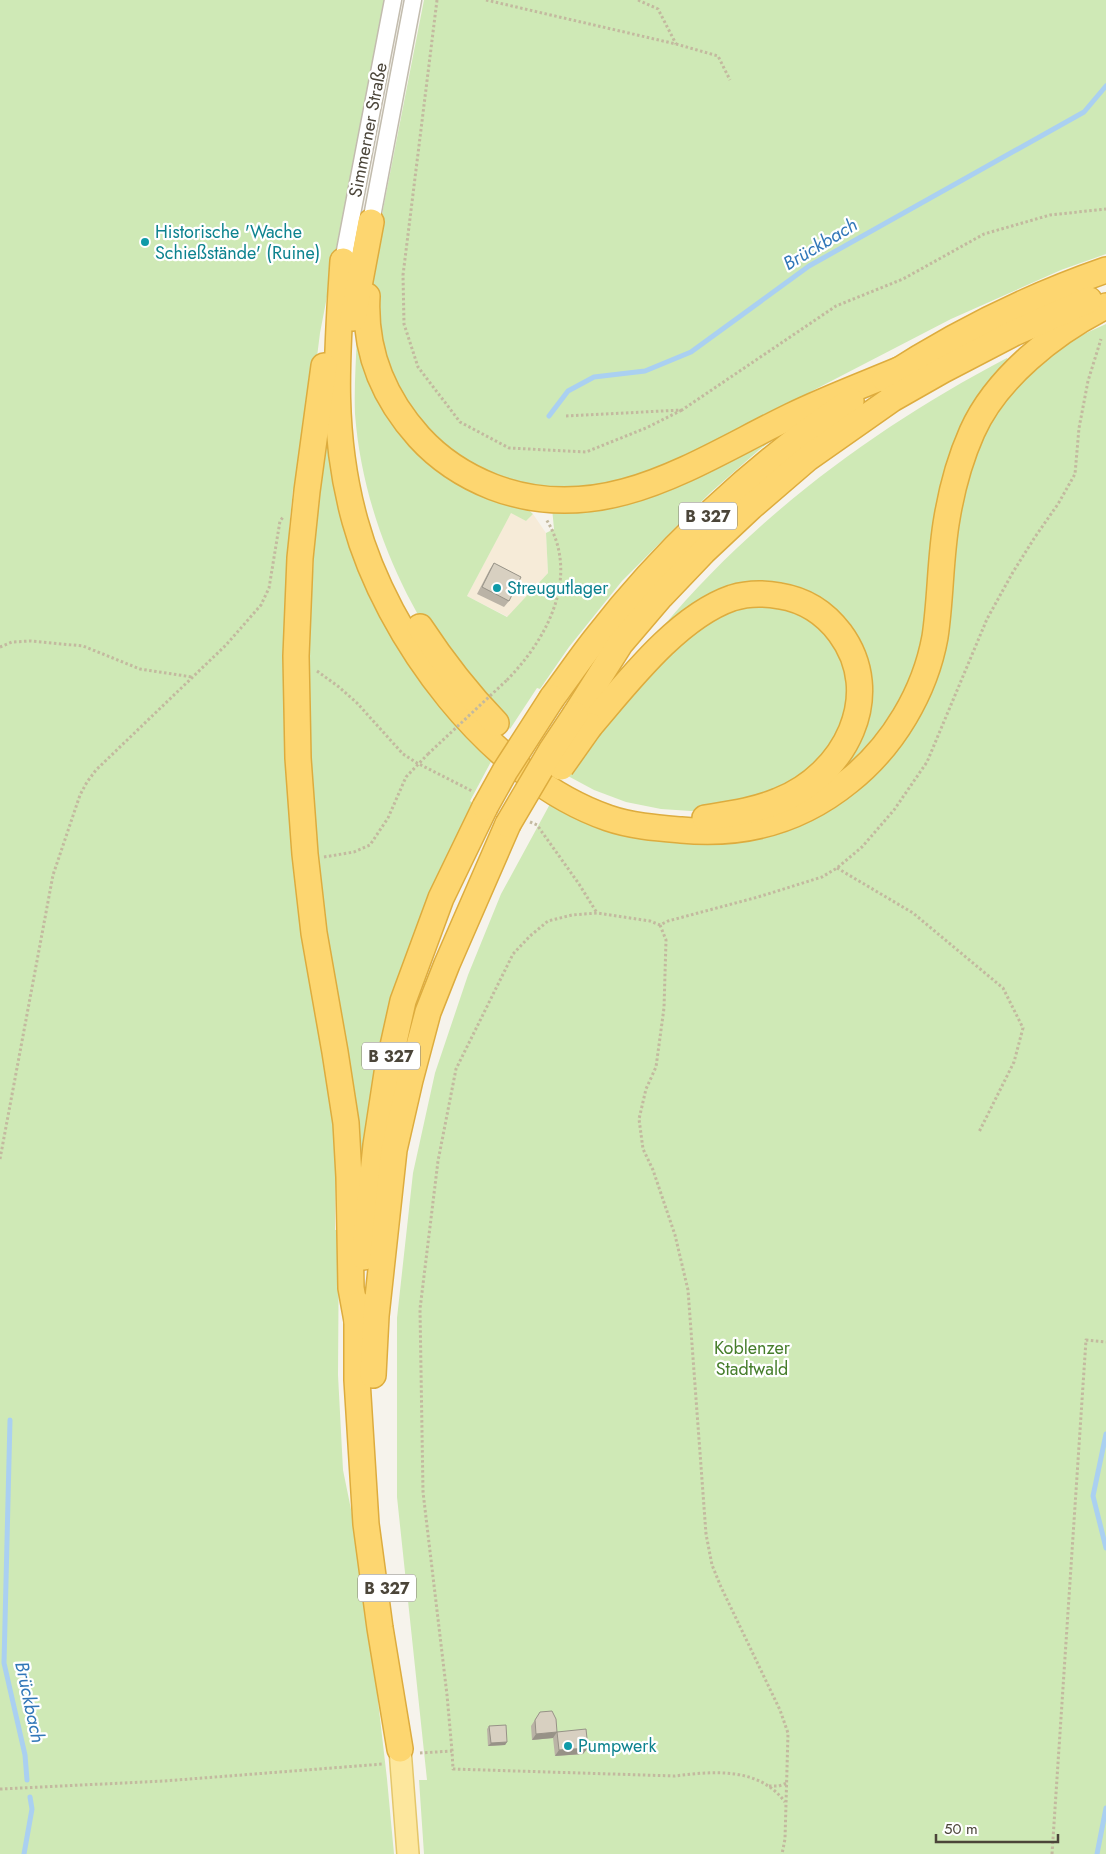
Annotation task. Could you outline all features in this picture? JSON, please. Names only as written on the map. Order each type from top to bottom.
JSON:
[{"type":"highway","points":[[371,222],[366,311],[369,346],[384,387],[405,421],[430,449],[451,465],[477,480],[524,496],[561,501],[603,498],[643,486],[697,465],[792,415],[899,370]]},
{"type":"highway","points":[[371,222],[354,309],[350,359],[350,407],[356,455],[370,519],[390,571],[414,619],[446,667],[473,700],[503,731],[572,787],[612,805],[656,815],[704,818],[746,811],[780,801],[809,784],[831,763],[849,739],[858,716],[860,690],[857,666],[849,646],[842,635],[814,608],[790,597],[764,593],[748,595],[731,599],[705,612],[677,633],[582,720]]},
{"type":"highway","points":[[343,261],[336,360],[336,408],[342,466],[355,522],[374,576],[400,628],[432,677],[459,710],[494,745],[529,775],[567,800],[609,819],[654,828],[705,833],[749,829],[788,818],[820,802],[849,781],[875,758],[902,721],[916,695],[928,664],[934,638],[947,515],[958,470],[974,428],[998,391],[1024,361],[1086,316],[1106,306]]},
{"type":"highway","points":[[343,261],[324,362],[306,491],[300,558],[296,656],[298,758],[306,858],[314,933],[346,1123],[351,1288],[357,1321]]},
{"type":"highway","name":"B 327","points":[[401,1756],[380,1628],[366,1524],[359,1429],[357,1321],[376,1145],[387,1073],[403,1001],[479,799],[520,747],[552,698],[597,637],[641,585],[687,536],[736,490],[788,447],[842,407],[899,370],[958,335],[1020,304],[1106,270]]},
{"type":"highway","name":"B 327","points":[[401,1756],[375,1427],[373,1377],[376,1316],[394,1150],[428,1012],[447,964],[518,816],[582,720],[620,644],[661,596],[703,552],[751,507],[808,458],[892,399],[942,370],[1014,333],[1089,300],[1106,295]]},
{"type":"main road","name":"B 327","points":[[401,1756],[408,1854]]},
{"type":"street","name":"Simmerner Straße","points":[[343,261],[393,0]]},
{"type":"street","name":"Simmerner Straße","points":[[371,222],[413,0]]},
{"type":"path","points":[[437,0],[403,275],[404,324],[418,367],[460,422],[509,448],[586,452],[646,428],[682,410],[836,306],[903,279],[984,234],[1050,215],[1106,209]]},
{"type":"path","points":[[486,0],[676,44],[718,56],[730,80]]},
{"type":"path","points":[[638,0],[658,10],[676,44]]},
{"type":"path","points":[[660,925],[668,921],[758,898],[822,877],[837,868],[862,847],[894,810],[927,762],[986,619],[1017,565],[1058,504],[1075,474],[1079,428],[1086,390],[1100,339]]},
{"type":"path","points":[[566,416],[682,410]]},
{"type":"path","points":[[0,1158],[53,876],[80,795],[96,770],[226,645],[261,605],[266,597],[280,521],[284,514]]},
{"type":"path","points":[[306,858],[345,854],[370,845],[388,818],[406,777],[417,764],[507,680],[524,662],[536,645],[555,607],[561,575],[556,538],[543,516]]},
{"type":"path","points":[[0,647],[12,642],[31,640],[83,646],[140,669],[192,677]]},
{"type":"path","points":[[296,656],[345,692],[372,718],[403,754],[479,799]]},
{"type":"path","points":[[518,816],[537,825],[580,884],[597,913]]},
{"type":"path","points":[[837,868],[913,913],[1002,988],[1024,1028],[1014,1062],[978,1132]]},
{"type":"path","points":[[782,1854],[785,1839],[788,1733],[780,1710],[712,1565],[706,1534],[688,1290],[675,1236],[640,1135],[639,1118],[646,1089],[656,1067],[664,1008],[666,940],[660,925],[650,921],[597,913],[572,915],[548,921],[513,954],[456,1069],[438,1161],[420,1309],[423,1482],[447,1695],[453,1769],[675,1776],[710,1772],[753,1777],[779,1793],[786,1802]]},
{"type":"path","points":[[1052,1854],[1086,1340],[1106,1342]]},
{"type":"path","points":[[0,1789],[164,1781],[343,1766],[414,1753],[452,1751]]},
{"type":"path","points":[[768,1786],[779,1786],[787,1783]]},
{"type":"shaded area","points":[[511,512],[526,521],[533,514],[546,533],[548,573],[508,617],[467,596]]},
{"type":"green space","points":[[0,0],[384,0],[320,333],[301,484],[293,489],[289,530],[296,527],[320,1014],[315,1016],[329,1081],[336,1139],[335,1230],[339,1230],[338,1375],[343,1470],[366,1597],[394,1854],[0,1854]]},
{"type":"green space","points":[[424,0],[1106,0],[1106,254],[1061,270],[951,319],[812,391],[718,444],[659,470],[588,489],[544,489],[491,474],[463,459],[441,443],[411,412],[396,391],[373,316],[375,250]]},
{"type":"green space","name":"Koblenzer Stadtwald","points":[[1106,324],[1106,1854],[424,1854],[419,1780],[427,1780],[397,1497],[397,1318],[413,1173],[435,1073],[468,975],[501,894],[550,804],[748,838],[901,735],[971,454],[1013,385],[1073,339]]},
{"type":"green space","points":[[357,334],[390,412],[522,504],[533,514],[526,521],[511,513],[467,596],[507,617],[548,573],[546,533],[554,529],[552,508],[786,429],[710,493],[622,581],[569,647],[540,689],[537,688],[510,729],[461,679],[435,643],[401,582],[387,550],[375,516],[359,448],[355,414]]},
{"type":"green space","points":[[1007,358],[1013,368],[990,394],[918,673],[858,767],[815,788],[864,667],[793,591],[661,629],[736,549],[821,477],[911,413]]},
{"type":"green space","points":[[324,444],[330,444],[360,571],[372,603],[414,673],[441,709],[494,756],[470,801],[473,803],[361,1174],[353,1083],[322,929],[310,760],[310,620],[317,507]]},
{"type":"green space","points":[[754,600],[814,615],[848,660],[845,730],[804,780],[720,809],[691,811],[661,809],[626,802],[594,790],[568,776],[602,721],[704,620]]},
{"type":"building","name":"Streugutlager","points":[[494,563],[521,577],[509,601],[482,587]]},
{"type":"building","points":[[552,1711],[556,1719],[557,1732],[536,1734],[535,1720],[540,1712]]},
{"type":"building","points":[[506,1725],[507,1742],[491,1743],[489,1726]]},
{"type":"building","points":[[586,1729],[588,1748],[559,1750],[557,1732]]},
{"type":"waterway","name":"Brückbach","points":[[549,416],[568,391],[594,377],[645,371],[691,352],[809,266],[1084,112],[1106,86]]},
{"type":"waterway","name":"Brückbach","points":[[10,1420],[4,1663],[25,1755],[27,1780]]},
{"type":"waterway","points":[[1106,1434],[1093,1496],[1106,1548]]},
{"type":"waterway","name":"Brückbach","points":[[24,1854],[32,1809],[30,1797]]},
{"type":"waterway","points":[[1097,1854],[1106,1808]]},
{"type":"place","name":"Historische 'Wache Schießstände' (Ruine)","points":[[145,242]]},
{"type":"place","name":"Streugutlager","points":[[497,588]]},
{"type":"place","name":"Pumpwerk","points":[[568,1746]]}]
